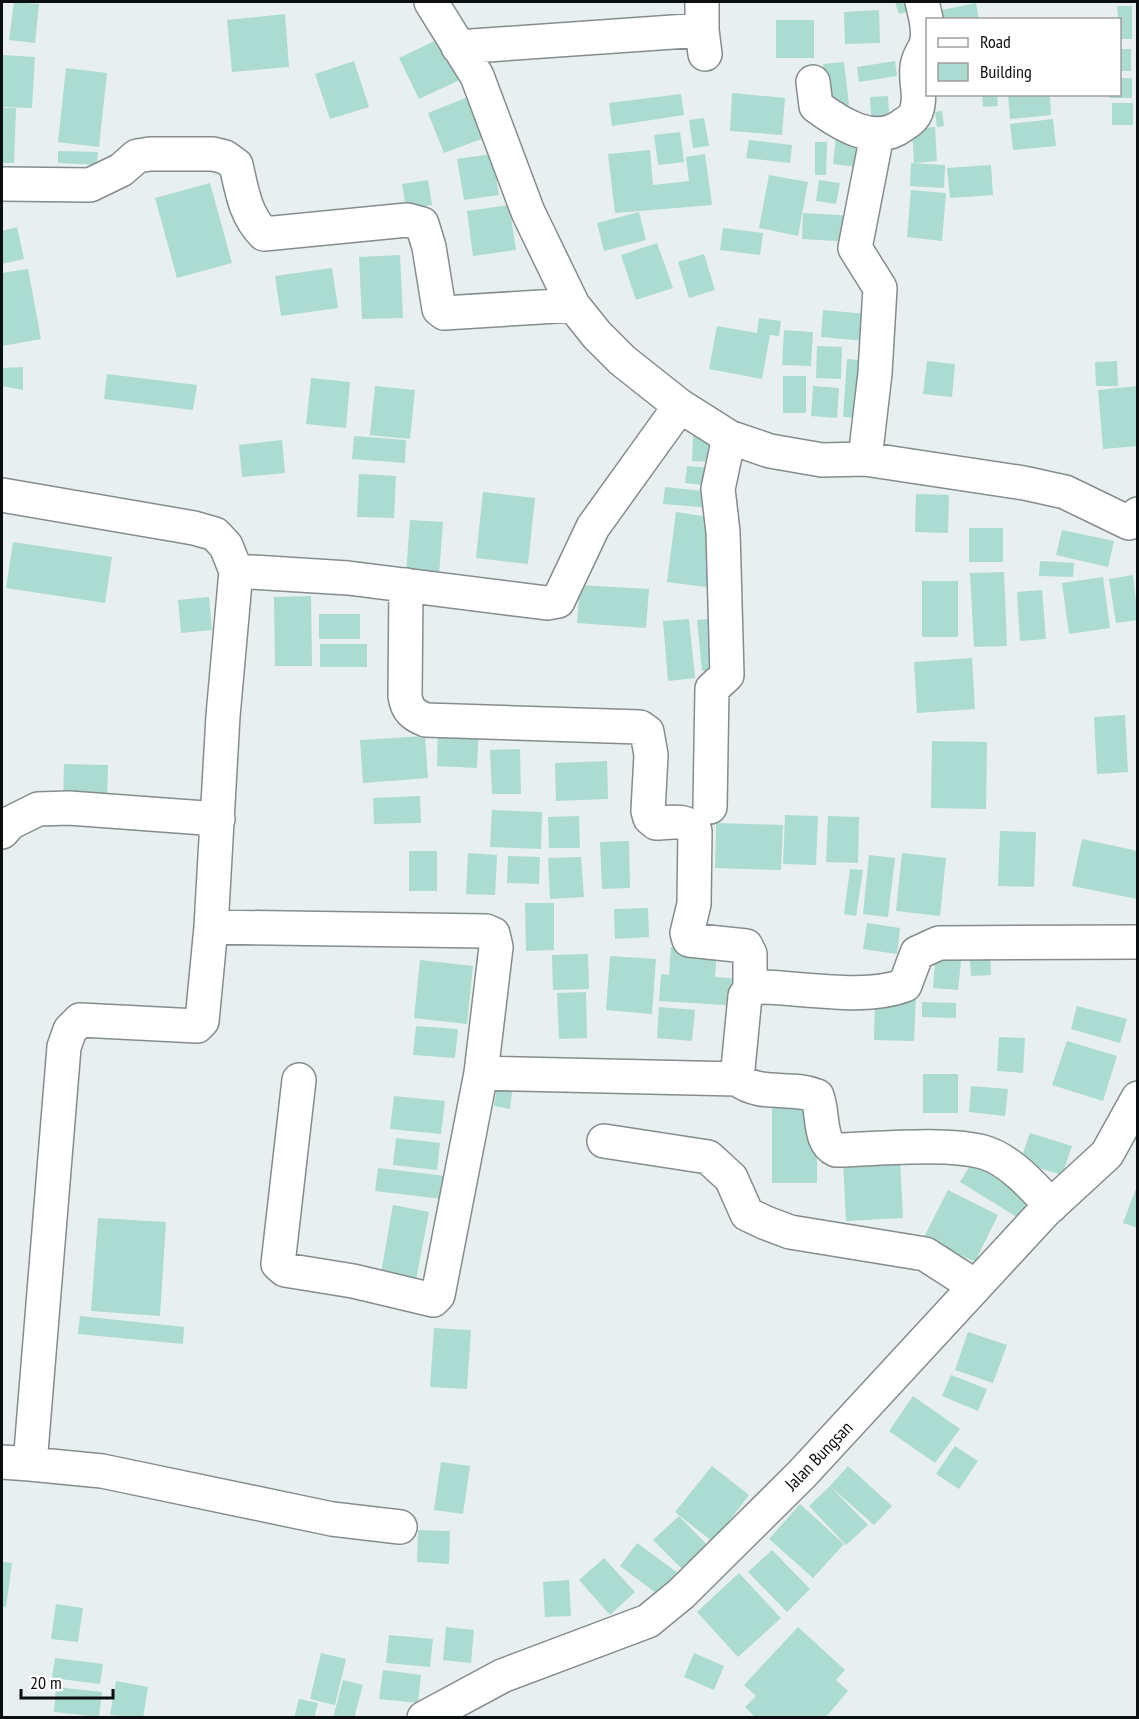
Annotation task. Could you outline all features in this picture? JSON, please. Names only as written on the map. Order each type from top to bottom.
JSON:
[{"type":"street","points":[[431,2],[477,76],[528,212],[573,305],[597,336],[622,360],[680,406],[729,437],[770,451],[822,460],[864,459],[1024,483],[1065,492],[1135,527]]},
{"type":"street","points":[[922,2],[926,19]]},
{"type":"street","points":[[458,47],[703,28]]},
{"type":"street","points":[[813,82],[816,106],[841,124],[877,135],[896,130],[915,114],[919,96],[916,76],[918,57],[926,45]]},
{"type":"street","points":[[864,459],[874,373],[880,288],[855,248],[877,135]]},
{"type":"street","points":[[2,184],[90,185],[121,170],[137,156],[170,153],[213,154],[225,157],[236,165],[244,201],[254,222],[264,234],[407,220],[422,224],[429,247],[439,309],[444,313],[573,305]]},
{"type":"street","points":[[236,571],[348,578],[547,603],[558,601],[593,527],[680,406]]},
{"type":"street","points":[[710,807],[712,689],[727,675],[723,532],[718,489],[729,437]]},
{"type":"street","points":[[2,495],[194,528],[215,534],[226,546],[236,571],[223,716],[211,927],[202,1021],[197,1026],[80,1020],[69,1030],[64,1047],[16,1463],[102,1471],[332,1519],[400,1527]]},
{"type":"street","points":[[406,585],[405,696],[410,711],[417,716],[426,720],[640,727],[647,732],[651,755],[650,818],[656,823],[685,822],[695,831],[694,904],[687,933],[689,940],[746,946],[750,954],[750,989],[745,996],[737,1080]]},
{"type":"street","points":[[2,832],[10,823],[38,809],[69,808],[218,819]]},
{"type":"street","points":[[211,927],[486,931],[493,934],[496,947],[481,1073],[438,1294],[433,1300],[353,1281],[285,1270],[278,1264],[299,1080]]},
{"type":"street","points":[[750,989],[756,987],[855,991],[896,988],[905,985],[917,953],[939,943],[1137,942]]},
{"type":"street","points":[[481,1073],[737,1080],[749,1088],[806,1092],[817,1096],[822,1109],[824,1141],[836,1150],[960,1149],[985,1152],[1023,1175],[1052,1206]]},
{"type":"street","name":"Jalan Bungsan","points":[[424,1718],[502,1676],[648,1621],[681,1594],[802,1474],[975,1286],[1052,1206],[1107,1154],[1137,1098]]},
{"type":"street","points":[[604,1141],[708,1157],[731,1178],[747,1214],[790,1232],[925,1254],[975,1286]]},
{"type":"building","points":[[14,2],[39,4],[35,43],[9,40]]},
{"type":"building","points":[[895,2],[915,2],[918,9],[899,14]]},
{"type":"building","points":[[976,3],[979,18],[939,18],[937,11]]},
{"type":"building","points":[[1117,6],[1132,6],[1132,39],[1121,39],[1121,18],[1118,18]]},
{"type":"building","points":[[879,10],[880,43],[845,44],[844,12]]},
{"type":"building","points":[[285,14],[289,67],[232,72],[227,20]]},
{"type":"building","points":[[776,20],[814,20],[814,58],[776,58]]},
{"type":"building","points":[[445,36],[466,77],[419,99],[399,58]]},
{"type":"building","points":[[1121,49],[1131,49],[1131,71],[1121,71]]},
{"type":"building","points":[[3,55],[35,57],[32,108],[2,107]]},
{"type":"building","points":[[354,61],[369,107],[330,119],[315,74]]},
{"type":"building","points":[[895,61],[897,76],[859,82],[857,67]]},
{"type":"building","points":[[844,62],[849,105],[828,107],[823,64]]},
{"type":"building","points":[[66,68],[107,73],[99,147],[58,142]]},
{"type":"building","points":[[1121,78],[1132,78],[1132,98],[1109,98],[1109,96],[1121,96]]},
{"type":"building","points":[[732,93],[785,98],[782,135],[730,131]]},
{"type":"building","points":[[681,94],[684,115],[612,126],[609,103]]},
{"type":"building","points":[[888,96],[890,129],[872,130],[870,97]]},
{"type":"building","points":[[982,96],[997,96],[998,106],[983,107]]},
{"type":"building","points":[[1008,96],[1050,96],[1051,115],[1010,119]]},
{"type":"building","points":[[468,97],[484,138],[444,153],[428,113]]},
{"type":"building","points":[[1112,103],[1133,103],[1133,125],[1112,125]]},
{"type":"building","points":[[2,108],[16,108],[14,163],[2,163]]},
{"type":"building","points":[[942,111],[944,126],[937,127],[935,112]]},
{"type":"building","points":[[704,118],[709,146],[693,148],[689,120]]},
{"type":"building","points":[[1053,119],[1056,146],[1013,150],[1010,124]]},
{"type":"building","points":[[935,127],[937,161],[914,163],[912,129]]},
{"type":"building","points":[[680,132],[684,162],[658,165],[654,135]]},
{"type":"building","points":[[836,136],[869,140],[865,168],[833,164]]},
{"type":"building","points":[[749,140],[792,145],[790,163],[746,158]]},
{"type":"building","points":[[815,142],[827,142],[826,175],[815,175]]},
{"type":"building","points":[[650,150],[653,185],[689,181],[686,157],[705,154],[712,205],[615,213],[608,154]]},
{"type":"building","points":[[58,151],[98,152],[97,165],[58,163]]},
{"type":"building","points":[[492,154],[499,195],[464,200],[457,159]]},
{"type":"building","points":[[911,163],[945,165],[944,188],[910,186]]},
{"type":"building","points":[[991,165],[993,195],[950,198],[947,168]]},
{"type":"building","points":[[769,175],[808,182],[798,236],[759,228]]},
{"type":"building","points":[[428,180],[432,205],[406,209],[402,184]]},
{"type":"building","points":[[819,180],[840,183],[836,204],[816,201]]},
{"type":"building","points":[[210,183],[232,263],[177,278],[155,198]]},
{"type":"building","points":[[911,190],[946,193],[942,241],[907,237]]},
{"type":"building","points":[[509,205],[516,250],[473,256],[467,211]]},
{"type":"building","points":[[639,212],[646,240],[604,251],[597,223]]},
{"type":"building","points":[[803,213],[855,216],[854,242],[802,239]]},
{"type":"building","points":[[17,227],[24,259],[2,264],[2,231]]},
{"type":"building","points":[[723,228],[763,233],[760,255],[720,250]]},
{"type":"building","points":[[657,243],[673,288],[636,300],[621,255]]},
{"type":"building","points":[[704,254],[715,290],[689,298],[678,262]]},
{"type":"building","points":[[400,255],[403,318],[362,319],[359,257]]},
{"type":"building","points":[[332,268],[338,308],[281,316],[275,276]]},
{"type":"building","points":[[28,269],[41,339],[2,346],[2,273]]},
{"type":"building","points":[[823,310],[878,315],[876,342],[821,337]]},
{"type":"building","points":[[759,318],[781,321],[779,336],[770,335],[762,379],[709,369],[717,326],[757,333]]},
{"type":"building","points":[[784,330],[813,332],[811,366],[782,365]]},
{"type":"building","points":[[817,346],[842,347],[841,379],[816,378]]},
{"type":"building","points":[[847,359],[868,361],[864,418],[843,417]]},
{"type":"building","points":[[927,361],[955,364],[952,397],[923,394]]},
{"type":"building","points":[[1117,361],[1118,386],[1096,386],[1095,362]]},
{"type":"building","points":[[23,367],[23,390],[2,386],[2,368]]},
{"type":"building","points":[[107,374],[197,385],[193,410],[104,399]]},
{"type":"building","points":[[783,376],[806,376],[806,413],[783,413]]},
{"type":"building","points":[[311,378],[350,382],[346,428],[306,424]]},
{"type":"building","points":[[375,386],[415,390],[410,439],[370,435]]},
{"type":"building","points":[[813,386],[839,388],[837,418],[811,416]]},
{"type":"building","points":[[1138,386],[1138,446],[1103,449],[1098,390]]},
{"type":"building","points":[[354,436],[406,440],[405,463],[352,459]]},
{"type":"building","points":[[693,436],[716,436],[715,462],[692,461]]},
{"type":"building","points":[[282,440],[285,473],[242,477],[239,445]]},
{"type":"building","points":[[687,466],[712,468],[710,486],[685,483]]},
{"type":"building","points":[[359,474],[396,476],[394,518],[357,517]]},
{"type":"building","points":[[665,487],[714,492],[713,508],[663,504]]},
{"type":"building","points":[[483,492],[535,498],[528,564],[476,558]]},
{"type":"building","points":[[916,494],[949,495],[948,533],[915,532]]},
{"type":"building","points":[[676,512],[716,518],[706,587],[667,582]]},
{"type":"building","points":[[410,520],[443,522],[439,575],[406,573]]},
{"type":"building","points":[[969,528],[1003,528],[1003,562],[969,562]]},
{"type":"building","points":[[1062,530],[1114,541],[1108,567],[1056,555]]},
{"type":"building","points":[[13,542],[112,557],[105,603],[6,588]]},
{"type":"building","points":[[1040,561],[1074,563],[1073,577],[1039,576]]},
{"type":"building","points":[[1004,572],[1007,646],[974,647],[970,573]]},
{"type":"building","points":[[1133,575],[1138,620],[1116,623],[1109,579]]},
{"type":"building","points":[[1103,577],[1110,628],[1069,634],[1062,583]]},
{"type":"building","points":[[922,581],[958,581],[958,637],[922,637]]},
{"type":"building","points":[[580,585],[649,589],[646,628],[577,623]]},
{"type":"building","points":[[1042,590],[1046,639],[1020,641],[1017,592]]},
{"type":"building","points":[[311,596],[312,666],[275,666],[274,597]]},
{"type":"building","points":[[209,597],[212,630],[181,633],[178,600]]},
{"type":"building","points":[[319,614],[360,614],[360,639],[319,639]]},
{"type":"building","points":[[717,618],[723,669],[702,671],[697,620]]},
{"type":"building","points":[[689,619],[695,678],[668,681],[663,621]]},
{"type":"building","points":[[320,644],[367,644],[367,667],[320,667]]},
{"type":"building","points":[[972,658],[975,709],[917,713],[914,662]]},
{"type":"building","points":[[1125,715],[1128,772],[1097,774],[1094,717]]},
{"type":"building","points":[[438,724],[479,725],[477,768],[437,766]]},
{"type":"building","points":[[425,736],[428,778],[363,783],[360,740]]},
{"type":"building","points":[[932,741],[987,742],[986,809],[931,808]]},
{"type":"building","points":[[520,749],[521,794],[492,794],[490,750]]},
{"type":"building","points":[[607,761],[608,799],[556,801],[555,763]]},
{"type":"building","points":[[64,764],[108,765],[107,807],[63,806]]},
{"type":"building","points":[[420,796],[421,823],[374,824],[373,798]]},
{"type":"building","points":[[492,810],[542,812],[541,849],[490,847]]},
{"type":"building","points":[[785,815],[818,816],[816,865],[783,864]]},
{"type":"building","points":[[579,816],[580,848],[549,848],[548,817]]},
{"type":"building","points":[[828,816],[859,817],[858,863],[826,862]]},
{"type":"building","points":[[716,823],[783,825],[781,870],[715,868]]},
{"type":"building","points":[[1000,831],[1036,832],[1034,887],[998,886]]},
{"type":"building","points":[[1082,839],[1138,851],[1137,899],[1072,886]]},
{"type":"building","points":[[629,841],[630,888],[602,889],[600,842]]},
{"type":"building","points":[[409,851],[437,851],[437,891],[409,891]]},
{"type":"building","points":[[468,853],[497,855],[495,895],[466,894]]},
{"type":"building","points":[[902,853],[946,858],[940,916],[896,911]]},
{"type":"building","points":[[869,855],[895,858],[888,917],[863,914]]},
{"type":"building","points":[[508,856],[540,857],[539,884],[507,883]]},
{"type":"building","points":[[581,857],[584,897],[550,899],[548,858]]},
{"type":"building","points":[[850,869],[863,870],[856,916],[844,914]]},
{"type":"building","points":[[525,903],[554,903],[554,950],[526,951]]},
{"type":"building","points":[[648,908],[649,937],[615,939],[614,909]]},
{"type":"building","points":[[867,923],[900,928],[897,954],[863,949]]},
{"type":"building","points":[[990,944],[991,975],[971,976],[969,945]]},
{"type":"building","points":[[671,947],[717,950],[715,977],[741,979],[740,1006],[659,1001],[661,974],[669,975]]},
{"type":"building","points":[[936,951],[962,953],[958,990],[933,988]]},
{"type":"building","points":[[588,954],[589,989],[553,990],[552,955]]},
{"type":"building","points":[[610,956],[656,959],[652,1014],[606,1010]]},
{"type":"building","points":[[420,960],[473,966],[467,1024],[414,1018]]},
{"type":"building","points":[[586,992],[587,1038],[559,1039],[557,993]]},
{"type":"building","points":[[875,994],[916,995],[914,1041],[874,1040]]},
{"type":"building","points":[[922,1002],[956,1003],[956,1018],[922,1017]]},
{"type":"building","points":[[1077,1006],[1127,1019],[1120,1043],[1071,1029]]},
{"type":"building","points":[[659,1007],[695,1010],[692,1041],[657,1038]]},
{"type":"building","points":[[416,1026],[458,1029],[455,1058],[413,1055]]},
{"type":"building","points":[[999,1037],[1025,1038],[1023,1073],[997,1071]]},
{"type":"building","points":[[1067,1041],[1117,1056],[1103,1101],[1052,1085]]},
{"type":"building","points":[[923,1074],[958,1074],[958,1113],[923,1113]]},
{"type":"building","points":[[498,1081],[513,1083],[510,1109],[494,1106]]},
{"type":"building","points":[[971,1086],[1008,1089],[1005,1116],[969,1112]]},
{"type":"building","points":[[394,1096],[445,1101],[441,1134],[390,1129]]},
{"type":"building","points":[[772,1107],[817,1107],[817,1183],[772,1183]]},
{"type":"building","points":[[1030,1133],[1072,1146],[1062,1175],[1020,1162]]},
{"type":"building","points":[[396,1138],[440,1143],[437,1170],[393,1165]]},
{"type":"building","points":[[900,1158],[903,1218],[846,1221],[843,1161]]},
{"type":"building","points":[[975,1158],[1035,1194],[1020,1219],[960,1182]]},
{"type":"building","points":[[378,1168],[445,1176],[442,1199],[375,1191]]},
{"type":"building","points":[[1138,1186],[1138,1228],[1123,1223]]},
{"type":"building","points":[[948,1190],[998,1215],[975,1262],[924,1237]]},
{"type":"building","points":[[393,1205],[429,1212],[416,1280],[381,1273]]},
{"type":"building","points":[[98,1218],[166,1222],[160,1316],[91,1311]]},
{"type":"building","points":[[80,1316],[184,1327],[183,1344],[78,1334]]},
{"type":"building","points":[[434,1328],[471,1330],[467,1389],[430,1387]]},
{"type":"building","points":[[968,1332],[1007,1345],[993,1383],[955,1370]]},
{"type":"building","points":[[951,1375],[987,1389],[978,1411],[942,1396]]},
{"type":"building","points":[[913,1396],[960,1429],[935,1463],[889,1431]]},
{"type":"building","points":[[955,1446],[978,1461],[959,1489],[936,1474]]},
{"type":"building","points":[[441,1462],[470,1466],[463,1514],[434,1510]]},
{"type":"building","points":[[712,1466],[749,1495],[713,1542],[675,1512]]},
{"type":"building","points":[[848,1466],[892,1506],[874,1525],[830,1486]]},
{"type":"building","points":[[830,1486],[868,1525],[846,1545],[809,1506]]},
{"type":"building","points":[[800,1504],[844,1544],[813,1578],[769,1539]]},
{"type":"building","points":[[679,1516],[712,1550],[687,1574],[653,1540]]},
{"type":"building","points":[[418,1530],[450,1531],[449,1564],[417,1562]]},
{"type":"building","points":[[637,1543],[678,1573],[660,1596],[620,1566]]},
{"type":"building","points":[[772,1550],[810,1589],[787,1612],[748,1572]]},
{"type":"building","points":[[604,1558],[635,1592],[610,1615],[579,1580]]},
{"type":"building","points":[[2,1562],[12,1563],[6,1607],[2,1606]]},
{"type":"building","points":[[739,1573],[781,1618],[738,1657],[697,1612]]},
{"type":"building","points":[[569,1580],[571,1616],[545,1617],[543,1582]]},
{"type":"building","points":[[56,1604],[83,1608],[78,1642],[51,1639]]},
{"type":"building","points":[[446,1627],[474,1630],[471,1663],[443,1660]]},
{"type":"building","points":[[798,1627],[845,1670],[836,1680],[848,1691],[825,1718],[756,1718],[745,1707],[756,1696],[744,1685]]},
{"type":"building","points":[[389,1635],[433,1639],[430,1667],[386,1663]]},
{"type":"building","points":[[321,1653],[346,1659],[335,1705],[310,1699]]},
{"type":"building","points":[[694,1653],[724,1666],[714,1690],[684,1677]]},
{"type":"building","points":[[55,1658],[103,1664],[100,1684],[52,1678]]},
{"type":"building","points":[[383,1670],[421,1675],[418,1703],[379,1699]]},
{"type":"building","points":[[343,1680],[363,1685],[354,1718],[333,1718]]},
{"type":"building","points":[[116,1681],[148,1687],[143,1718],[110,1715]]},
{"type":"building","points":[[56,1687],[102,1692],[99,1717],[54,1712]]},
{"type":"building","points":[[299,1699],[318,1703],[314,1718],[294,1718]]}]
